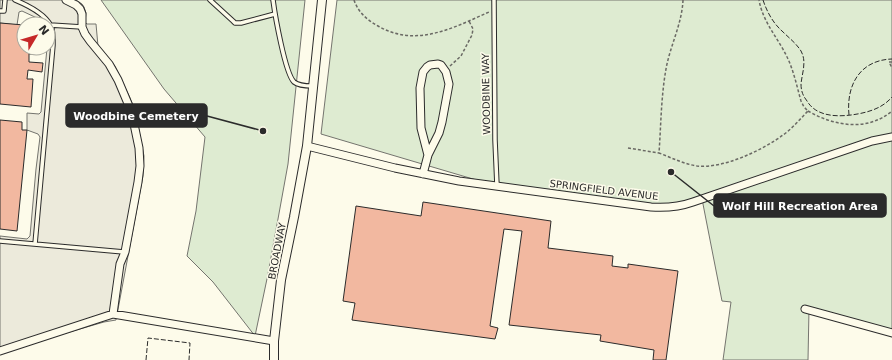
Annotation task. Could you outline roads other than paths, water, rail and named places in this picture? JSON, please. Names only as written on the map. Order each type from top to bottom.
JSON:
[{"type":"street","points":[[66,0],[76,4],[80,9],[82,14],[82,27],[90,41],[109,64],[118,80],[129,106],[139,148],[140,166],[138,182],[124,252],[120,264],[113,314]]},
{"type":"street","name":"BROADWAY","points":[[274,360],[274,341],[281,280],[307,146],[322,0]]},
{"type":"street","points":[[423,174],[428,155],[439,133],[448,84],[445,69],[438,64],[430,65],[423,72],[420,88],[420,128],[428,155]]},
{"type":"street","name":"SPRINGFIELD AVENUE","points":[[307,146],[374,163],[459,181],[651,207],[675,207],[872,141],[892,137]]},
{"type":"street","points":[[805,309],[892,333]]},
{"type":"street","points":[[0,352],[113,314],[274,341]]},
{"type":"lane","points":[[0,11],[4,12],[5,0]]},
{"type":"lane","points":[[15,0],[43,16]]},
{"type":"lane","points":[[210,0],[236,23],[275,14]]},
{"type":"lane","points":[[273,0],[283,52],[290,76],[294,82],[299,85],[313,86]]},
{"type":"lane","name":"WOODBINE WAY","points":[[494,0],[495,140],[497,187]]},
{"type":"lane","points":[[56,25],[82,27]]},
{"type":"lane","points":[[36,244],[52,56]]},
{"type":"lane","points":[[0,241],[124,252]]},
{"type":"place","name":"Woodbine Cemetery","points":[[263,131]]},
{"type":"place","name":"Wolf Hill Recreation Area","points":[[671,172]]}]
